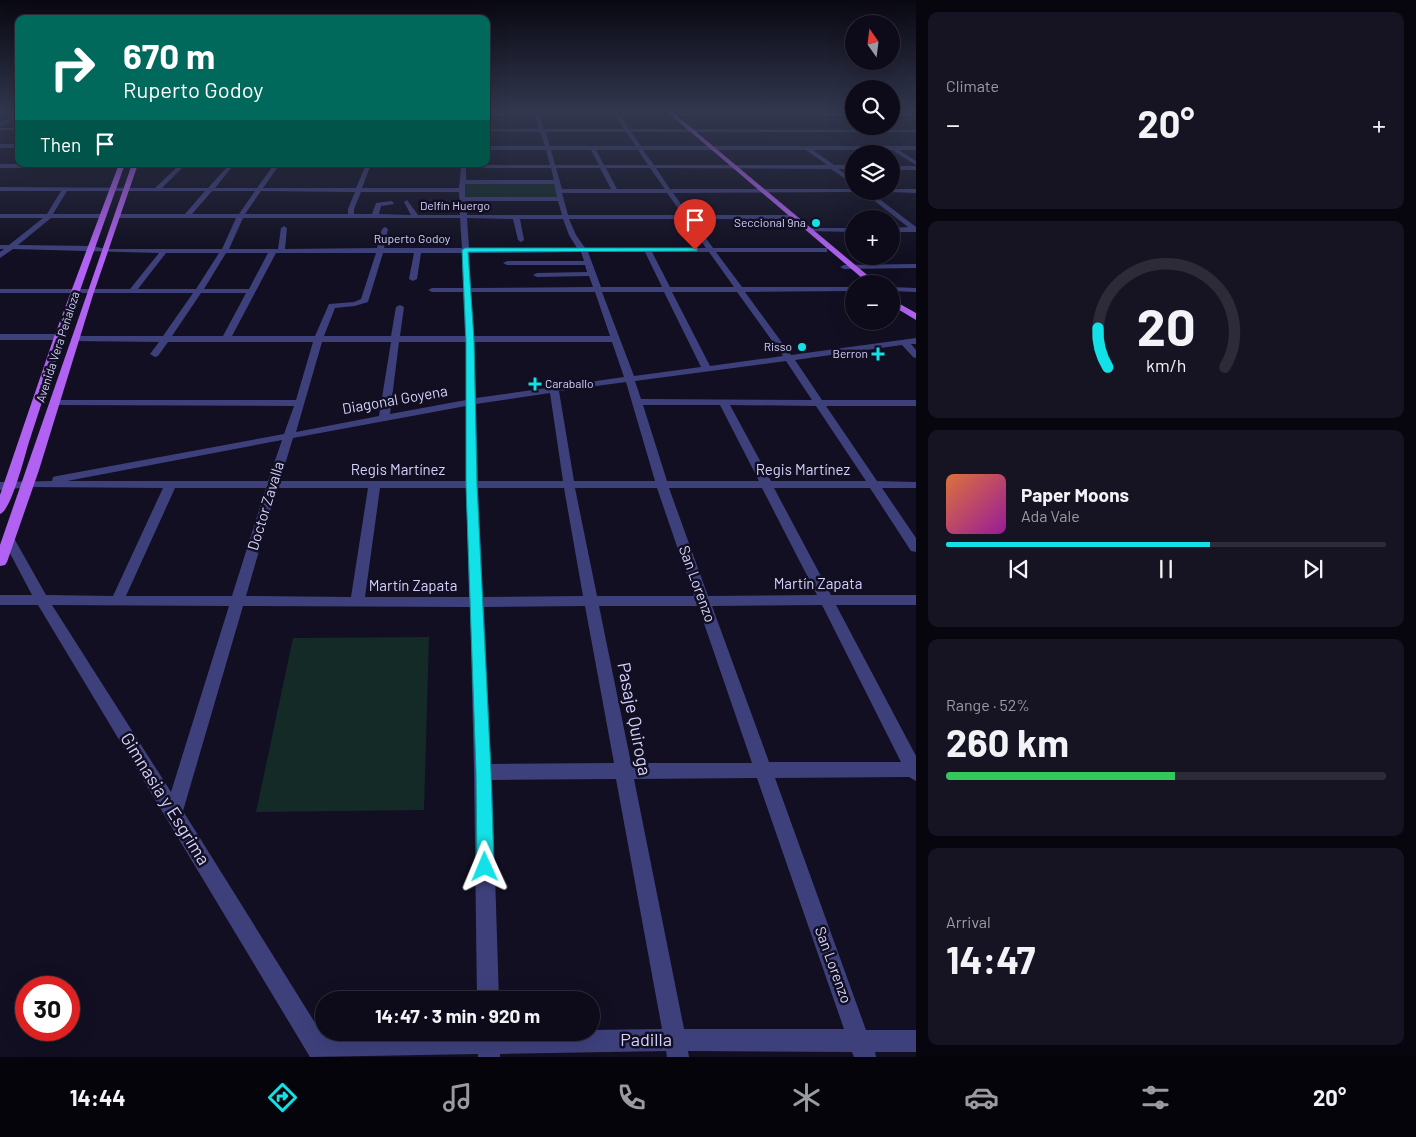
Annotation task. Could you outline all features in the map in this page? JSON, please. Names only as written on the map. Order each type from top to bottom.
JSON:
[{"type":"main road","points":[[722,159],[789,217],[824,250],[861,275]]},
{"type":"main road","name":"Avenida Vera Peñaloza","points":[[0,510],[5,486],[74,291],[92,248],[121,167]]},
{"type":"main road","name":"Avenida Vera Peñaloza","points":[[0,562],[30,484],[74,339],[106,251],[133,167]]},
{"type":"main road","points":[[789,217],[809,230],[857,275]]},
{"type":"main road","points":[[900,301],[916,311]]},
{"type":"main road","points":[[900,306],[916,316]]},
{"type":"street","name":"San Lorenzo","points":[[550,159],[566,218],[592,274],[616,339],[638,402],[662,485],[863,1049]]},
{"type":"street","points":[[599,159],[615,191]]},
{"type":"street","points":[[646,159],[789,358],[916,548]]},
{"type":"street","points":[[822,159],[845,176]]},
{"type":"street","points":[[0,166],[15,165]]},
{"type":"street","points":[[8,171],[15,166]]},
{"type":"street","points":[[490,166],[845,168]]},
{"type":"street","points":[[156,190],[180,167]]},
{"type":"street","points":[[186,217],[229,167]]},
{"type":"street","points":[[156,354],[224,251],[240,217],[275,167]]},
{"type":"street","points":[[350,216],[367,167]]},
{"type":"street","points":[[464,167],[462,190],[465,217],[470,340],[472,485],[484,772],[488,991]]},
{"type":"street","points":[[900,168],[916,168]]},
{"type":"street","points":[[463,182],[557,182]]},
{"type":"street","points":[[0,189],[462,190]]},
{"type":"street","points":[[0,256],[49,216],[65,189]]},
{"type":"street","points":[[560,191],[845,190]]},
{"type":"street","points":[[900,191],[916,191]]},
{"type":"street","points":[[463,199],[561,199]]},
{"type":"street","points":[[877,200],[916,230]]},
{"type":"street","points":[[407,202],[416,217]]},
{"type":"street","points":[[375,217],[378,204],[392,203]]},
{"type":"street","points":[[0,216],[104,216]]},
{"type":"street","name":"Delfín Huergo","points":[[117,216],[789,217]]},
{"type":"street","points":[[516,217],[521,240]]},
{"type":"street","points":[[226,339],[277,251],[284,228]]},
{"type":"street","name":"Doctor Zavalla","points":[[174,812],[236,602],[300,402],[318,339],[332,306],[355,304],[365,300],[385,229]]},
{"type":"street","points":[[809,230],[845,230]]},
{"type":"street","points":[[900,230],[916,230]]},
{"type":"street","name":"Ruperto Godoy","points":[[0,247],[92,248],[106,251],[824,250]]},
{"type":"street","points":[[132,290],[165,250]]},
{"type":"street","points":[[647,250],[707,369]]},
{"type":"street","points":[[413,279],[418,251]]},
{"type":"street","points":[[520,270],[510,263],[587,263]]},
{"type":"street","points":[[848,266],[916,266]]},
{"type":"street","points":[[537,275],[592,274]]},
{"type":"street","points":[[432,290],[845,289]]},
{"type":"street","points":[[900,290],[916,290]]},
{"type":"street","points":[[0,291],[253,291]]},
{"type":"street","points":[[384,417],[400,307]]},
{"type":"street","points":[[0,337],[58,337]]},
{"type":"street","points":[[74,339],[616,339]]},
{"type":"street","name":"Diagonal Goyena","points":[[30,484],[472,402],[554,389],[916,341]]},
{"type":"street","points":[[905,343],[916,355]]},
{"type":"street","name":"Pasaje Quiroga","points":[[554,389],[569,485],[677,1048]]},
{"type":"street","points":[[54,402],[300,402]]},
{"type":"street","points":[[638,402],[916,403]]},
{"type":"street","points":[[484,772],[764,769],[915,770],[724,403]]},
{"type":"street","name":"Regis Martínez","points":[[5,486],[30,484],[272,486],[916,485]]},
{"type":"street","points":[[117,601],[170,485]]},
{"type":"street","points":[[357,602],[374,486]]},
{"type":"street","name":"Gimnasia y Esgrima","points":[[9,540],[42,600],[174,812],[319,1051]]},
{"type":"street","name":"Martín Zapata","points":[[0,600],[592,602],[916,600]]},
{"type":"street","name":"Padilla","points":[[319,1051],[489,1044],[863,1049],[916,1041]]},
{"type":"green space","points":[[464,183],[553,183],[558,198],[464,198]]},
{"type":"green space","points":[[429,637],[424,810],[256,812],[293,638]]},
{"type":"place","name":"Seccional 9na","points":[[816,223]]},
{"type":"place","name":"Risso","points":[[802,347]]},
{"type":"place","name":"Berron","points":[[878,354]]},
{"type":"place","name":"Caraballo","points":[[535,384]]},
{"type":"route","points":[[485,867],[484,772],[472,485],[470,340],[465,250],[695,250]]}]
